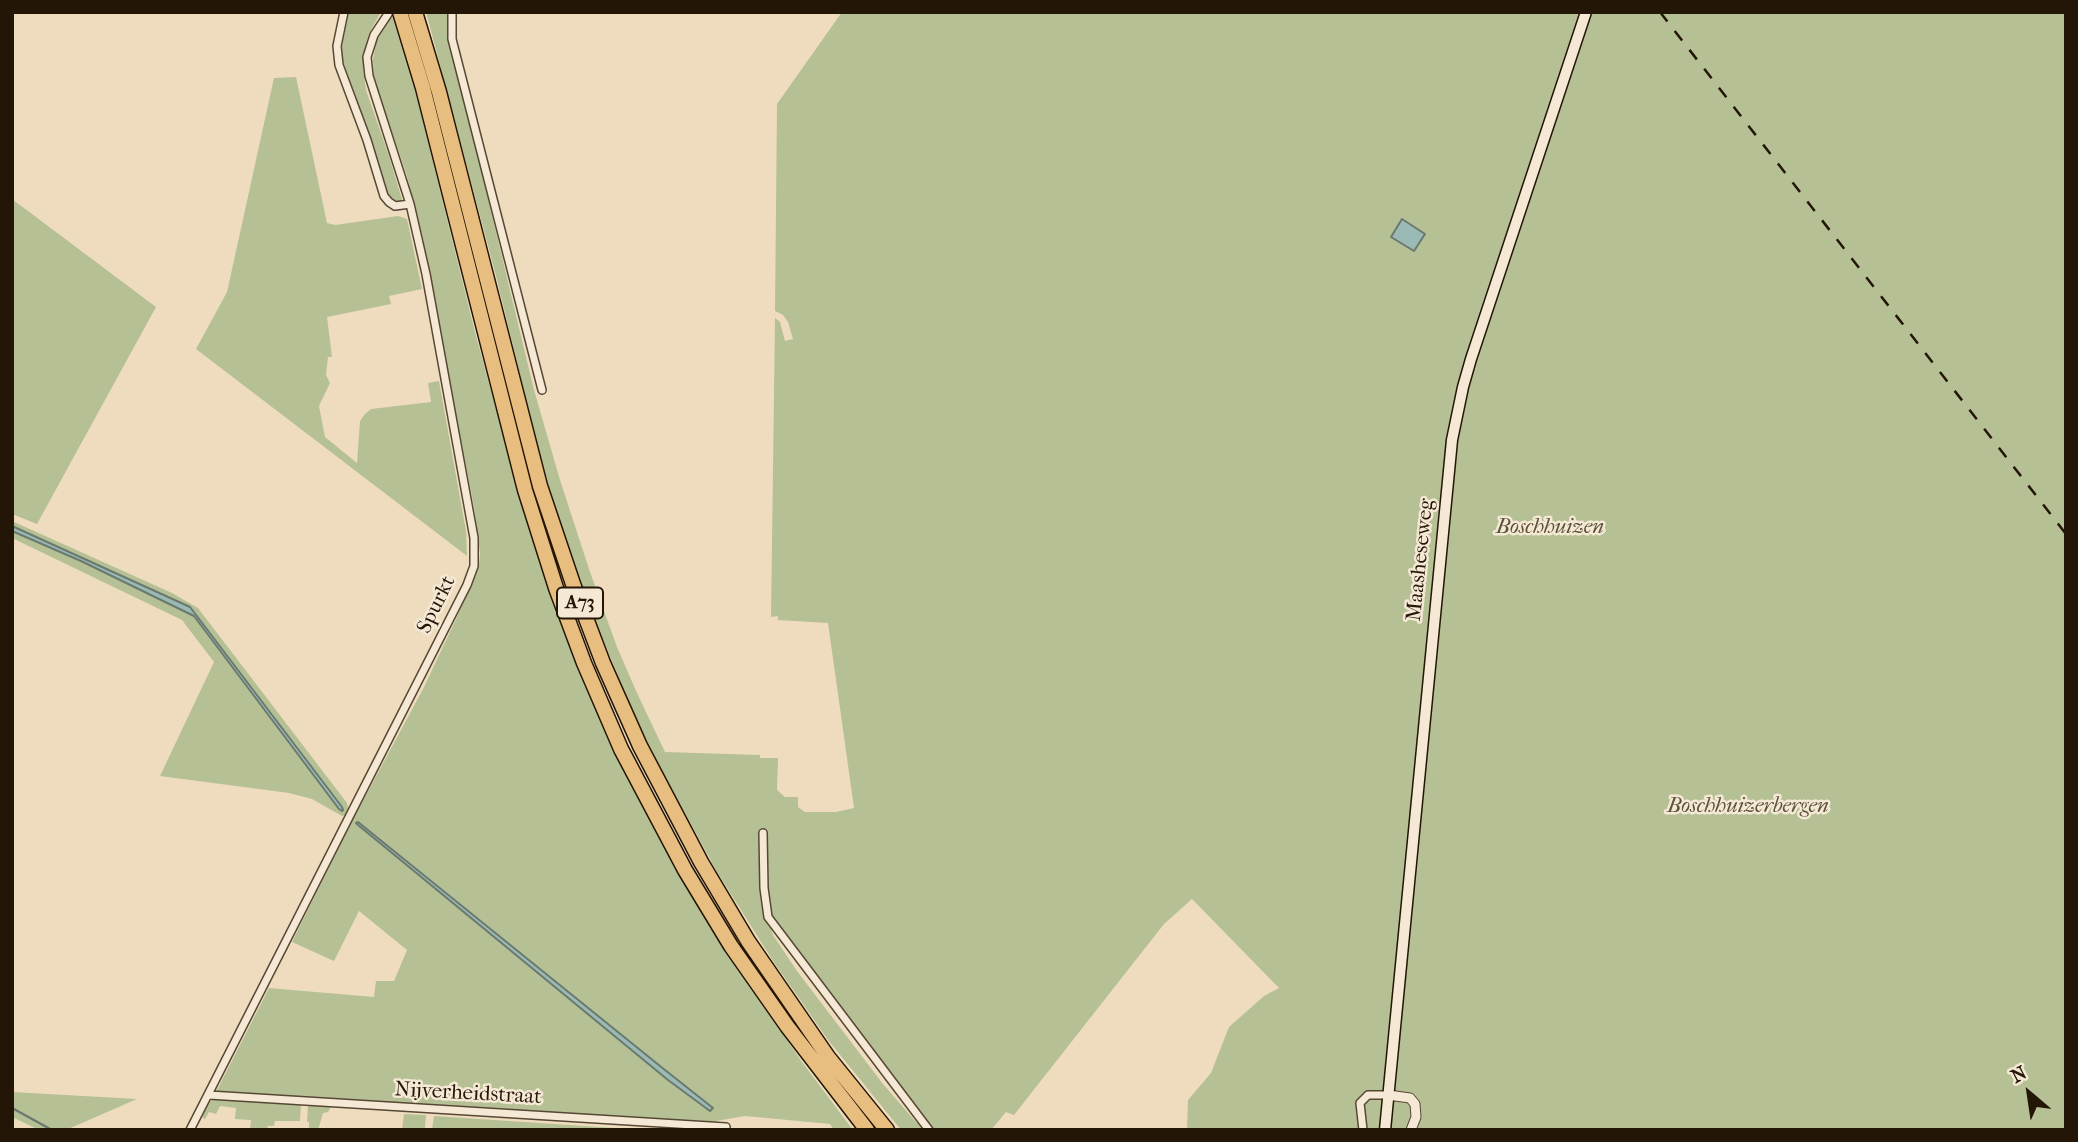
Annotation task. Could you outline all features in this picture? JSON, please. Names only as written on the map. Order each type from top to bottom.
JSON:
[{"type":"highway","name":"A73","points":[[415,12],[439,92],[540,486],[603,663],[640,746],[701,862],[748,942],[828,1057],[887,1130]]},
{"type":"highway","name":"A73","points":[[394,13],[423,88],[525,490],[556,588],[584,663],[621,749],[685,870],[731,946],[823,1075],[867,1130]]},
{"type":"main road","name":"Maasheseweg","points":[[1385,1130],[1452,440],[1471,359],[1586,12]]},
{"type":"street","points":[[344,12],[337,46],[339,65],[367,140],[384,196],[396,206],[410,204]]},
{"type":"street","points":[[452,12],[452,39],[542,390]]},
{"type":"street","name":"Spurkt","points":[[190,1130],[455,610],[474,566],[474,538],[426,274],[410,204],[369,76],[367,57],[374,34],[394,13]]},
{"type":"street","points":[[762,833],[768,917],[929,1130]]},
{"type":"street","name":"Nijverheidstraat","points":[[209,1095],[726,1127]]},
{"type":"street","points":[[1363,1130],[1359,1111],[1360,1104],[1368,1095],[1410,1098],[1415,1104],[1416,1117],[1411,1130]]},
{"type":"green space","points":[[349,12],[381,12],[369,33],[363,68],[366,90],[403,203],[396,204],[388,196],[343,61],[342,46]]},
{"type":"green space","name":"Boschhuizen","points":[[426,12],[450,12],[447,28],[534,390],[560,480],[617,647],[665,752],[778,758],[777,790],[785,797],[798,797],[798,807],[805,812],[836,812],[854,808],[828,623],[778,620],[778,616],[771,617],[775,318],[780,322],[785,341],[793,339],[788,322],[783,315],[775,311],[777,104],[842,12],[2066,12],[2066,1130],[1187,1130],[1188,1100],[1211,1073],[1229,1027],[1264,996],[1279,988],[1192,899],[1164,924],[1014,1115],[1006,1112],[991,1130],[925,1130],[783,940],[771,929],[797,971],[883,1084],[923,1130],[901,1130],[828,1040],[773,961],[717,872],[636,718],[593,616],[561,527],[541,460],[495,272]]},
{"type":"green space","points":[[392,16],[417,98],[475,332],[514,475],[549,586],[711,924],[733,962],[853,1130],[834,1130],[830,1124],[745,1116],[710,1122],[216,1092],[269,988],[374,997],[376,981],[394,981],[407,950],[359,911],[334,961],[292,942],[352,821],[423,689],[479,565],[474,507],[419,227],[407,176],[374,80],[373,59],[377,39]],"holes":[[[358,825],[374,834],[712,1108],[709,1110],[668,1080]]]},
{"type":"green space","points":[[296,77],[327,223],[335,225],[398,216],[407,219],[422,289],[389,296],[391,304],[327,317],[332,357],[328,357],[326,375],[330,383],[319,406],[325,437],[357,463],[360,421],[365,414],[371,409],[431,402],[428,383],[439,381],[466,531],[467,556],[196,349],[227,292],[274,78]]},
{"type":"green space","points":[[12,199],[156,307],[37,524],[12,514]]},
{"type":"green space","points":[[12,521],[172,593],[198,608],[347,803],[347,815],[342,816],[312,799],[289,793],[160,776],[214,662],[182,620],[12,538],[12,531],[194,616],[341,811],[342,807],[190,607],[12,526]]},
{"type":"green space","points":[[12,1092],[137,1099],[66,1130],[39,1130],[12,1117]]},
{"type":"green space","points":[[212,1100],[301,1104],[300,1121],[275,1121],[274,1126],[268,1126],[267,1129],[250,1129],[251,1120],[235,1119],[236,1108],[220,1106],[216,1114],[209,1112],[205,1119],[203,1118],[207,1105]]},
{"type":"green space","points":[[308,1105],[331,1107],[328,1112],[323,1113],[318,1130],[309,1130]]},
{"type":"green space","points":[[404,1114],[426,1115],[425,1128],[432,1129],[434,1116],[615,1128],[708,1130],[402,1130]]},
{"type":"water","points":[[1402,219],[1425,234],[1414,251],[1391,237]]},
{"type":"water","points":[[12,526],[190,607],[343,810],[339,809],[194,616],[12,531]]},
{"type":"water","points":[[358,822],[713,1108],[710,1111],[668,1080],[358,825]]},
{"type":"waterway","points":[[12,1108],[52,1130]]},
{"type":"railway","points":[[1660,12],[2066,534]]},
{"type":"park label","name":"Boschhuizerbergen","points":[[1748,807]]}]
